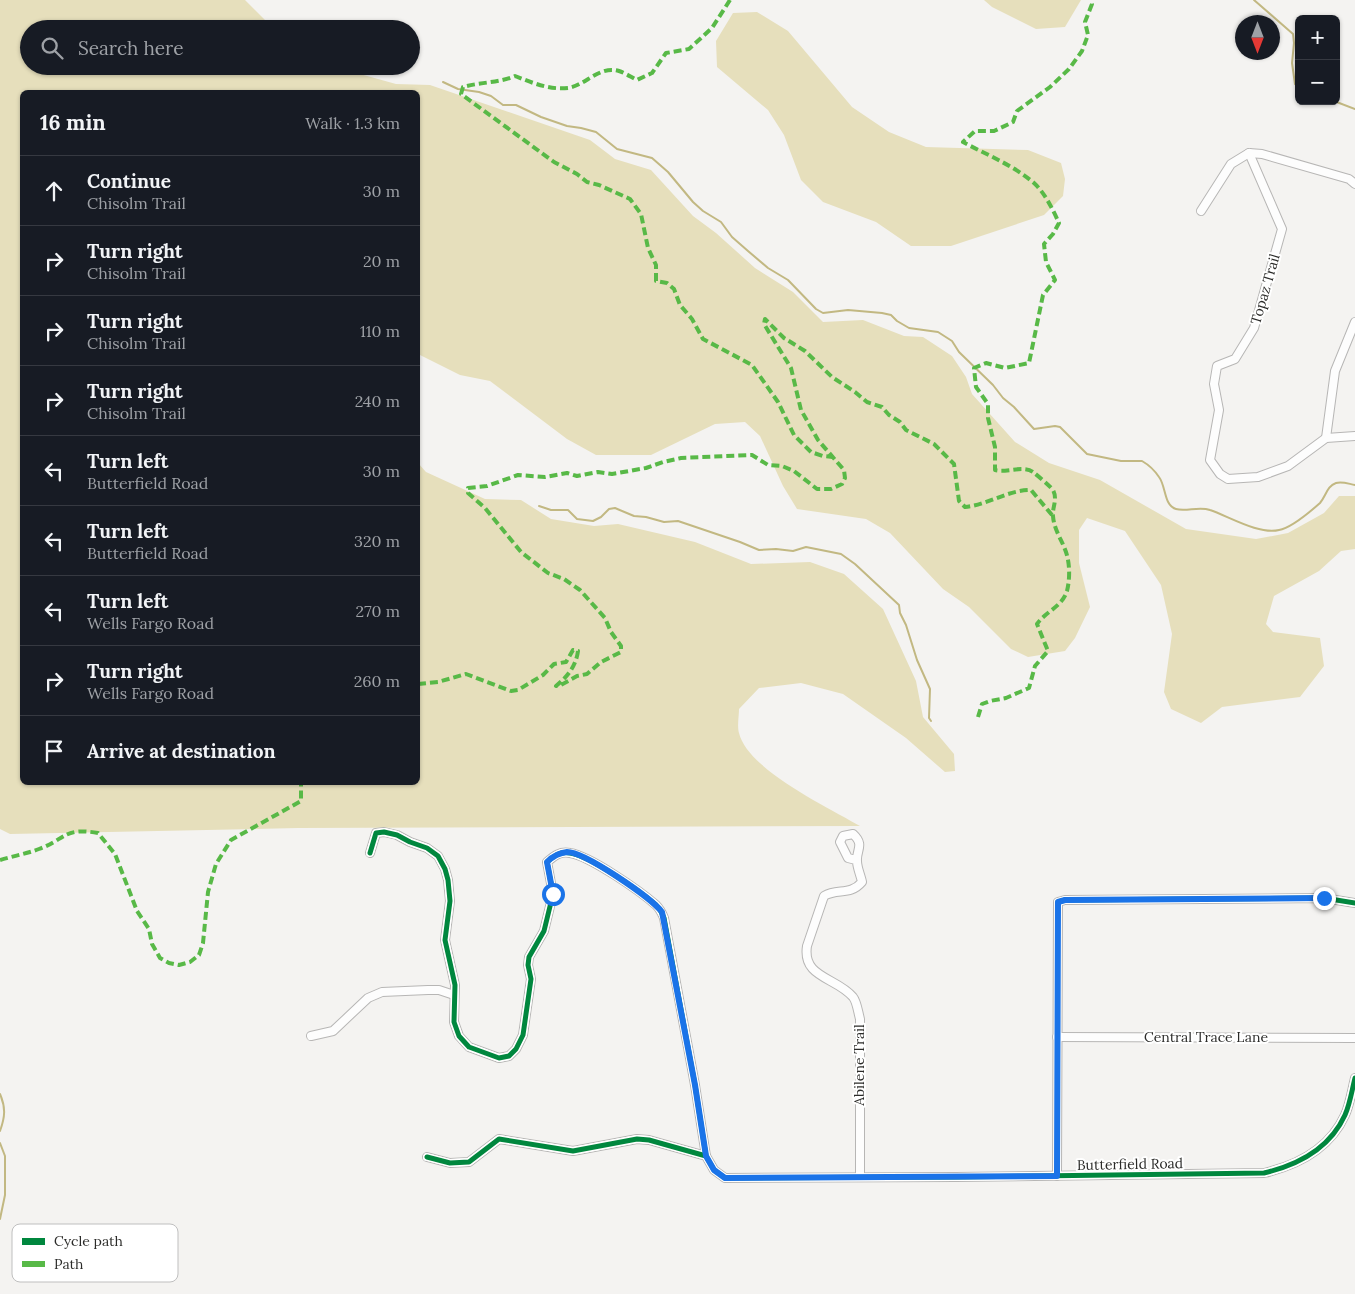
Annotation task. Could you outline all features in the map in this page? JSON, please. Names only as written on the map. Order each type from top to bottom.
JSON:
[{"type":"street","points":[[1200,211],[1231,164],[1249,153],[1262,154],[1349,179],[1355,184]]},
{"type":"street","name":"Topaz Trail","points":[[1249,153],[1282,229],[1254,328],[1235,359],[1217,366],[1214,384],[1219,410],[1210,460],[1220,474],[1228,479],[1258,478],[1288,466],[1326,438]]},
{"type":"street","points":[[1355,322],[1336,371],[1326,438],[1355,436]]},
{"type":"street","points":[[370,853],[376,834],[384,832],[397,835],[427,848],[438,856],[445,868],[448,880],[450,901],[446,940],[455,985],[454,1022],[459,1036],[469,1047],[499,1058],[509,1056],[523,1035],[531,979],[528,965],[529,957],[544,931],[553,894],[547,862],[556,854],[569,852],[584,857],[657,906],[664,918],[695,1085],[706,1156],[649,1140],[637,1139],[574,1151],[499,1139],[469,1162],[450,1162],[427,1157]]},
{"type":"street","name":"Abilene Trail","points":[[856,860],[862,882],[856,889],[830,893],[824,896],[807,946],[806,960],[811,968],[843,988],[854,998],[860,1019],[860,1177]]},
{"type":"street","points":[[1057,1176],[1058,902],[1065,900],[1324,898],[1355,903]]},
{"type":"street","points":[[311,1036],[333,1031],[368,998],[382,992],[439,990],[454,995]]},
{"type":"street","name":"Central Trace Lane","points":[[1058,1037],[1355,1038]]},
{"type":"street","name":"Butterfield Road","points":[[706,1156],[714,1170],[725,1178],[1264,1173],[1284,1168],[1303,1159],[1321,1147],[1346,1114],[1355,1078]]},
{"type":"shaded area","points":[[0,0],[245,0],[265,20],[20,20],[20,75],[364,75],[396,84],[430,85],[590,140],[615,159],[651,170],[693,216],[716,233],[755,268],[793,292],[823,322],[863,320],[904,336],[923,337],[952,356],[966,377],[972,394],[1015,442],[1049,463],[1100,480],[1186,529],[1256,539],[1288,533],[1324,513],[1339,496],[1355,496],[1355,549],[1341,551],[1319,571],[1274,596],[1266,624],[1273,632],[1320,638],[1324,666],[1300,697],[1222,707],[1201,723],[1171,709],[1164,692],[1172,634],[1161,585],[1125,531],[1087,518],[1079,530],[1079,563],[1090,607],[1075,638],[1065,651],[1028,657],[1011,649],[969,607],[943,589],[890,533],[866,519],[797,509],[783,486],[760,436],[745,422],[715,424],[651,455],[596,455],[567,439],[490,381],[460,375],[420,355],[420,90],[20,90],[20,785],[420,785],[420,465],[426,472],[485,499],[521,500],[551,519],[594,526],[618,524],[695,542],[751,564],[810,562],[844,574],[883,609],[916,681],[923,717],[954,754],[955,771],[945,772],[906,738],[843,694],[801,683],[759,688],[739,709],[739,733],[745,747],[773,774],[810,798],[860,826],[298,828],[10,834],[0,829]]},
{"type":"shaded area","points":[[984,0],[1081,0],[1065,27],[1036,29],[992,7]]},
{"type":"shaded area","points":[[757,12],[788,31],[852,107],[889,132],[926,147],[1028,150],[1061,163],[1065,179],[1063,196],[1044,215],[951,246],[911,246],[876,222],[823,202],[801,180],[784,135],[768,110],[717,67],[716,41],[733,13]]},
{"type":"waterway","points":[[1254,0],[1293,34],[1292,63],[1295,84]]},
{"type":"waterway","points":[[443,82],[458,89],[491,96],[503,105],[516,105],[541,117],[567,126],[596,132],[617,149],[652,158],[668,172],[693,202],[703,211],[721,222],[732,237],[768,268],[788,280],[816,309],[823,313],[848,310],[882,313],[891,315],[909,328],[938,332],[952,341],[959,352],[1034,429],[1060,427],[1087,454],[1121,461],[1142,461],[1152,468],[1159,477],[1169,504],[1176,509],[1206,509],[1262,530],[1279,530],[1295,523],[1320,503],[1333,484],[1341,482],[1355,485]]},
{"type":"waterway","points":[[1340,103],[1355,109]]},
{"type":"waterway","points":[[539,506],[551,510],[568,510],[577,519],[593,521],[601,517],[609,509],[615,508],[634,516],[664,522],[678,521],[759,550],[793,551],[806,547],[841,554],[855,564],[899,605],[900,613],[906,625],[917,660],[930,689],[929,718],[931,721]]},
{"type":"waterway","points":[[0,1094],[4,1112],[0,1131]]},
{"type":"waterway","points":[[0,1143],[5,1156],[5,1195],[0,1219]]},
{"type":"marked path","points":[[730,0],[712,28],[689,49],[666,53],[652,73],[637,80],[612,70],[599,73],[575,86],[554,88],[515,76],[463,87],[461,94],[554,162],[577,174],[587,182],[599,185],[630,199],[641,214],[648,248],[656,265],[656,281],[667,283],[674,289],[680,305],[692,319],[703,339],[752,365],[778,402],[794,435],[811,452],[833,457]]},
{"type":"marked path","points":[[978,717],[982,704],[1006,698],[1029,688],[1035,666],[1048,651],[1037,624],[1065,596],[1069,572],[1066,552],[1054,521],[1055,497],[1053,490],[1029,470],[995,470],[995,447],[988,418],[988,404],[976,387],[974,368],[986,363],[1005,368],[1029,363],[1043,295],[1055,280],[1046,262],[1044,244],[1053,234],[1059,223],[1045,197],[1034,183],[1009,166],[963,142],[975,131],[994,131],[1013,122],[1017,111],[1050,87],[1069,69],[1082,51],[1088,35],[1085,22],[1092,4],[1091,0]]},
{"type":"marked path","points":[[420,684],[438,682],[466,674],[511,691],[518,690],[543,675],[554,664],[566,662],[573,650],[578,651],[571,670],[556,686],[577,676],[587,674],[601,662],[621,652],[621,646],[611,632],[605,618],[580,590],[564,579],[548,573],[521,552],[485,508],[468,493],[468,488],[487,486],[518,475],[545,477],[567,473],[577,476],[598,472],[612,474],[646,468],[681,458],[752,455],[768,465],[782,466],[794,471],[817,489],[831,489],[842,484],[845,478],[844,470],[818,440],[801,410],[791,368],[764,324],[765,319],[784,338],[805,351],[832,377],[867,402],[882,407],[889,415],[900,422],[906,430],[934,444],[954,464],[959,501],[965,507],[982,504],[1014,492],[1031,490],[1052,515]]},
{"type":"marked path","points":[[0,860],[39,849],[72,833],[98,833],[115,854],[137,911],[149,929],[152,944],[160,958],[169,963],[179,965],[190,962],[199,955],[203,943],[208,892],[216,864],[231,840],[301,801],[301,785]]},
{"type":"cycle path","points":[[370,853],[376,833],[384,832],[397,835],[427,848],[438,856],[448,880],[450,901],[445,940],[455,985],[454,1022],[459,1036],[469,1047],[499,1058],[509,1056],[516,1049],[523,1035],[531,979],[528,965],[529,957],[544,931],[553,894],[547,862],[560,853],[570,853],[590,860],[639,891],[656,905],[664,918],[695,1085],[706,1156]]},
{"type":"cycle path","points":[[1058,902],[1065,900],[1324,898],[1355,903]]},
{"type":"cycle path","points":[[427,1157],[450,1163],[469,1162],[499,1139],[573,1151],[637,1139],[649,1140],[706,1156],[714,1170],[725,1178],[1264,1173],[1301,1160],[1322,1146],[1331,1137],[1345,1115],[1355,1078]]},
{"type":"route","points":[[553,894],[547,862],[556,854],[569,852],[584,857],[624,882],[657,906],[662,912],[695,1085],[706,1156],[714,1170],[725,1178],[1057,1176],[1058,902],[1065,900],[1324,898]]}]
